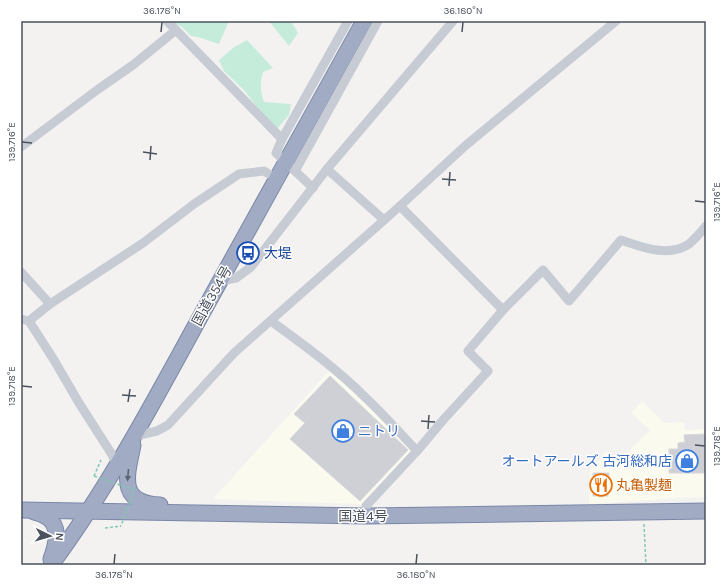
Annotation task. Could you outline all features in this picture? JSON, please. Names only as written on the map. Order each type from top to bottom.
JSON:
[{"type":"highway","name":"国道354号","points":[[50,565],[67,543],[135,436],[277,179],[291,166],[364,21]]},
{"type":"highway","points":[[135,436],[127,477],[128,490],[132,495],[136,499],[144,502],[157,505],[182,505],[201,513]]},
{"type":"highway","points":[[21,510],[46,516],[55,526],[57,541],[50,565]]},
{"type":"highway","name":"国道4号","points":[[21,510],[366,516],[706,511]]},
{"type":"street","points":[[167,21],[282,139]]},
{"type":"street","points":[[313,188],[276,153],[282,139],[348,21]]},
{"type":"street","points":[[291,166],[378,21]]},
{"type":"street","points":[[221,281],[236,278],[251,267],[328,169],[453,21]]},
{"type":"street","points":[[135,436],[157,431],[168,425],[234,353],[400,206],[465,146],[616,21]]},
{"type":"street","points":[[21,147],[133,65],[176,30]]},
{"type":"street","points":[[328,169],[384,220]]},
{"type":"street","points":[[117,465],[111,453],[25,320],[143,243],[194,204],[240,174],[264,171],[277,179]]},
{"type":"street","points":[[400,206],[503,310]]},
{"type":"street","points":[[366,516],[366,506],[418,451],[444,419],[488,371],[468,351],[503,310],[543,270],[570,301],[620,240],[646,248],[665,251],[677,250],[689,243],[706,226]]},
{"type":"street","points":[[21,272],[50,304]]},
{"type":"street","points":[[271,321],[312,351],[343,377],[366,398],[418,451]]},
{"type":"path","points":[[101,460],[94,476],[134,490],[121,526],[105,528]]},
{"type":"path","points":[[645,512],[644,536],[646,565]]},
{"type":"shaded area","points":[[330,370],[412,450],[361,504],[213,499]]},
{"type":"shaded area","points":[[642,401],[665,423],[684,422],[685,430],[706,429],[706,497],[589,504],[590,470],[606,451],[618,462],[650,430],[631,413]]},
{"type":"green space","points":[[171,21],[229,21],[219,44],[191,36],[182,27]]},
{"type":"green space","points":[[269,21],[291,21],[298,33],[289,46]]},
{"type":"green space","points":[[247,40],[273,68],[263,72],[261,87],[264,102],[291,104],[289,115],[277,129],[263,115],[244,90],[224,71],[219,60],[233,48]]},
{"type":"building","name":"ニトリ","points":[[330,376],[408,450],[360,501],[290,439],[305,423],[294,414]]},
{"type":"building","name":"オートアールズ 古河総和店","points":[[706,434],[706,473],[669,473],[669,449],[678,449],[678,443],[685,442],[684,435]]},
{"type":"building","name":"丸亀製麺","points":[[593,473],[609,473],[608,496],[593,496]]},
{"type":"place","name":"大堤","points":[[248,253]]},
{"type":"place","name":"ニトリ","points":[[343,431]]},
{"type":"place","name":"オートアールズ 古河総和店","points":[[687,461]]},
{"type":"place","name":"丸亀製麺","points":[[601,485]]}]
